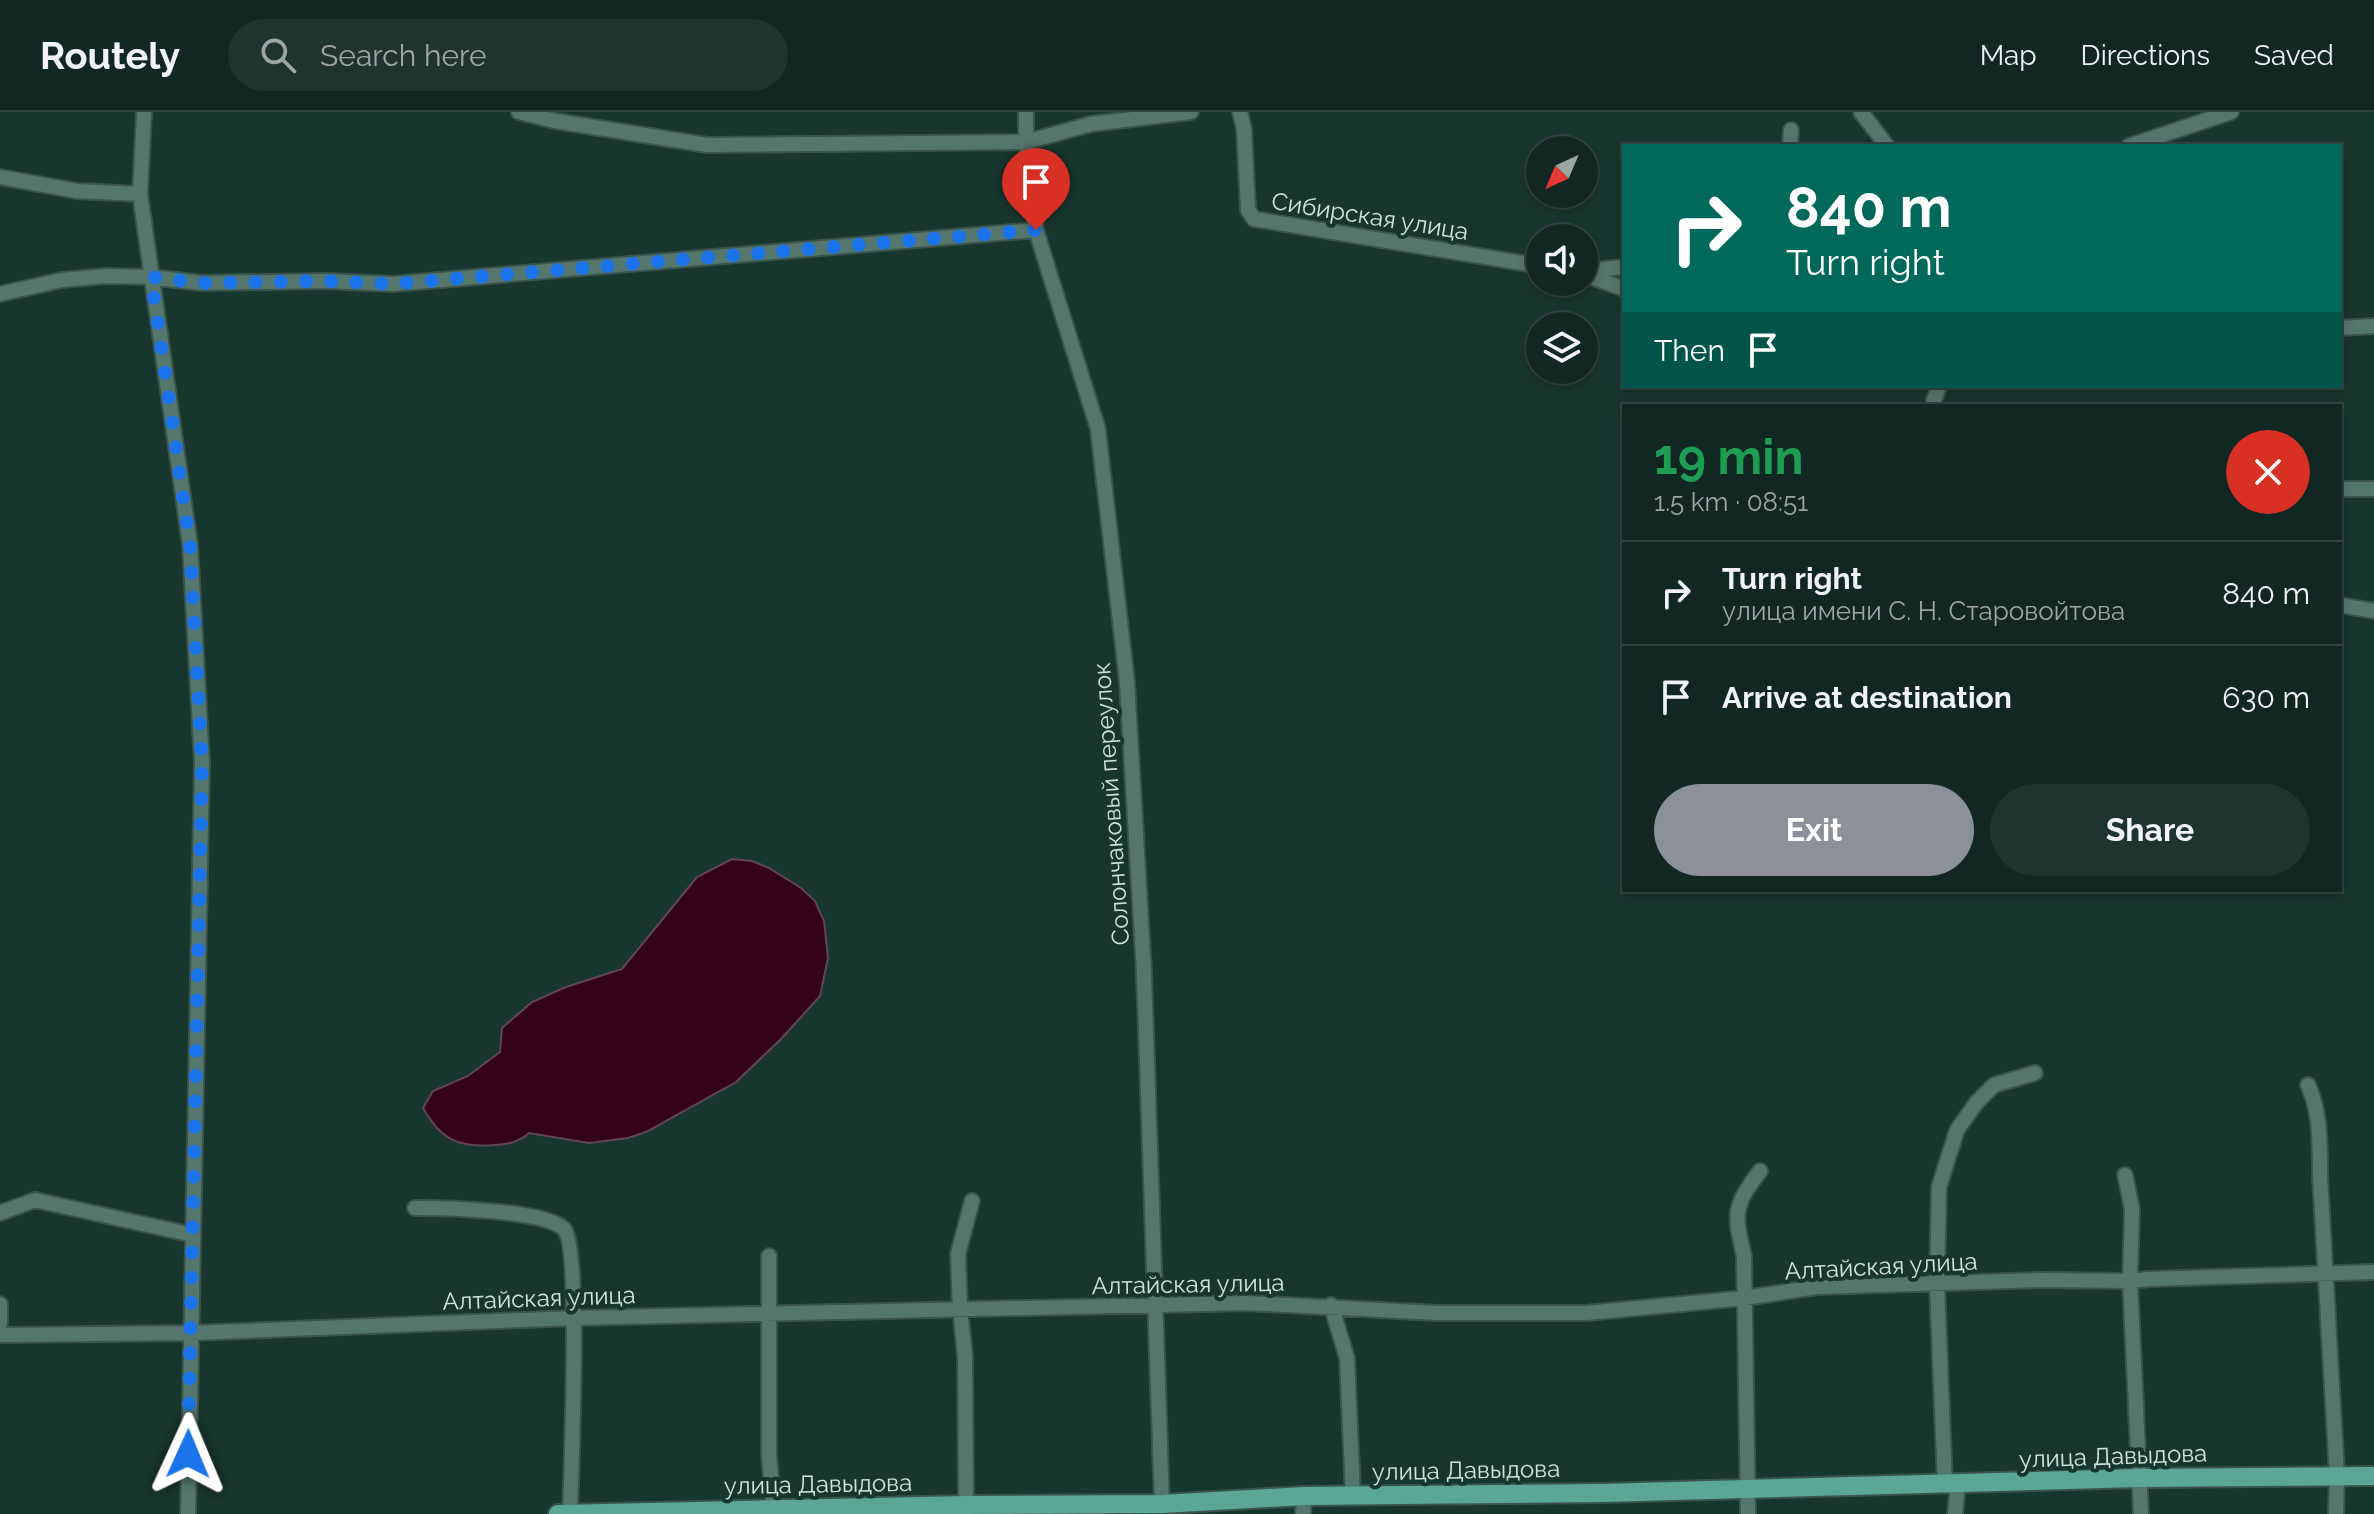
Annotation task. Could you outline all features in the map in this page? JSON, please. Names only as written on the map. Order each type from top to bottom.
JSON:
[{"type":"main road","name":"улица Давыдова","points":[[558,1514],[718,1513],[966,1505],[1011,1509],[1162,1504],[1304,1505],[1353,1496],[1951,1485],[2139,1478],[2374,1476]]},
{"type":"street","points":[[144,112],[140,194],[190,545],[202,763],[188,1514]]},
{"type":"street","points":[[519,112],[555,121],[707,145],[1026,142],[1091,124],[1191,112]]},
{"type":"street","name":"Солончаковый переулок","points":[[1026,112],[1026,142],[1036,230],[1098,429],[1127,682],[1143,958],[1162,1504]]},
{"type":"street","name":"Сибирская улица","points":[[1240,112],[1244,129],[1248,210],[1254,219],[1526,264]]},
{"type":"street","points":[[1861,112],[1885,144]]},
{"type":"street","points":[[2135,144],[2231,112]]},
{"type":"street","points":[[1790,144],[1791,130]]},
{"type":"street","points":[[0,177],[77,191],[140,194]]},
{"type":"street","points":[[0,294],[62,280],[106,276],[201,283],[326,281],[392,284],[1036,230]]},
{"type":"street","points":[[1598,271],[1622,267]]},
{"type":"street","points":[[1598,279],[1622,288]]},
{"type":"street","points":[[2342,328],[2374,326]]},
{"type":"street","points":[[2342,489],[2374,489]]},
{"type":"street","points":[[2342,605],[2374,611]]},
{"type":"street","points":[[1955,1514],[1937,1285],[1939,1187],[1957,1130],[1977,1102],[1994,1085],[2035,1073]]},
{"type":"street","points":[[2308,1085],[2316,1101],[2319,1121],[2319,1176],[2337,1476],[2336,1514]]},
{"type":"street","points":[[1748,1514],[1744,1256],[1737,1226],[1737,1210],[1742,1195],[1760,1171]]},
{"type":"street","points":[[2125,1175],[2132,1209],[2130,1281],[2141,1514]]},
{"type":"street","points":[[0,1213],[35,1200],[193,1235]]},
{"type":"street","points":[[966,1505],[965,1356],[958,1254],[972,1201]]},
{"type":"street","points":[[415,1208],[507,1212],[552,1221],[566,1231],[570,1246],[574,1318],[570,1514]]},
{"type":"street","points":[[769,1256],[769,1455],[774,1510]]},
{"type":"street","name":"Алтайская улица","points":[[0,1335],[190,1333],[574,1318],[1247,1303],[1438,1313],[1586,1313],[1745,1298],[1816,1287],[2040,1280],[2130,1281],[2374,1272]]},
{"type":"street","points":[[0,1304],[0,1323]]},
{"type":"street","points":[[1331,1305],[1347,1358],[1353,1496]]},
{"type":"shaded area","points":[[732,859],[752,861],[769,868],[801,888],[815,901],[824,921],[828,958],[820,996],[736,1082],[646,1132],[628,1138],[589,1143],[529,1133],[509,1143],[471,1145],[452,1140],[437,1128],[423,1108],[433,1091],[468,1076],[500,1052],[502,1028],[532,1002],[622,969],[697,877]]},
{"type":"route","points":[[188,1454],[202,763],[190,545],[151,277],[201,283],[326,281],[392,284],[1036,230]]}]
